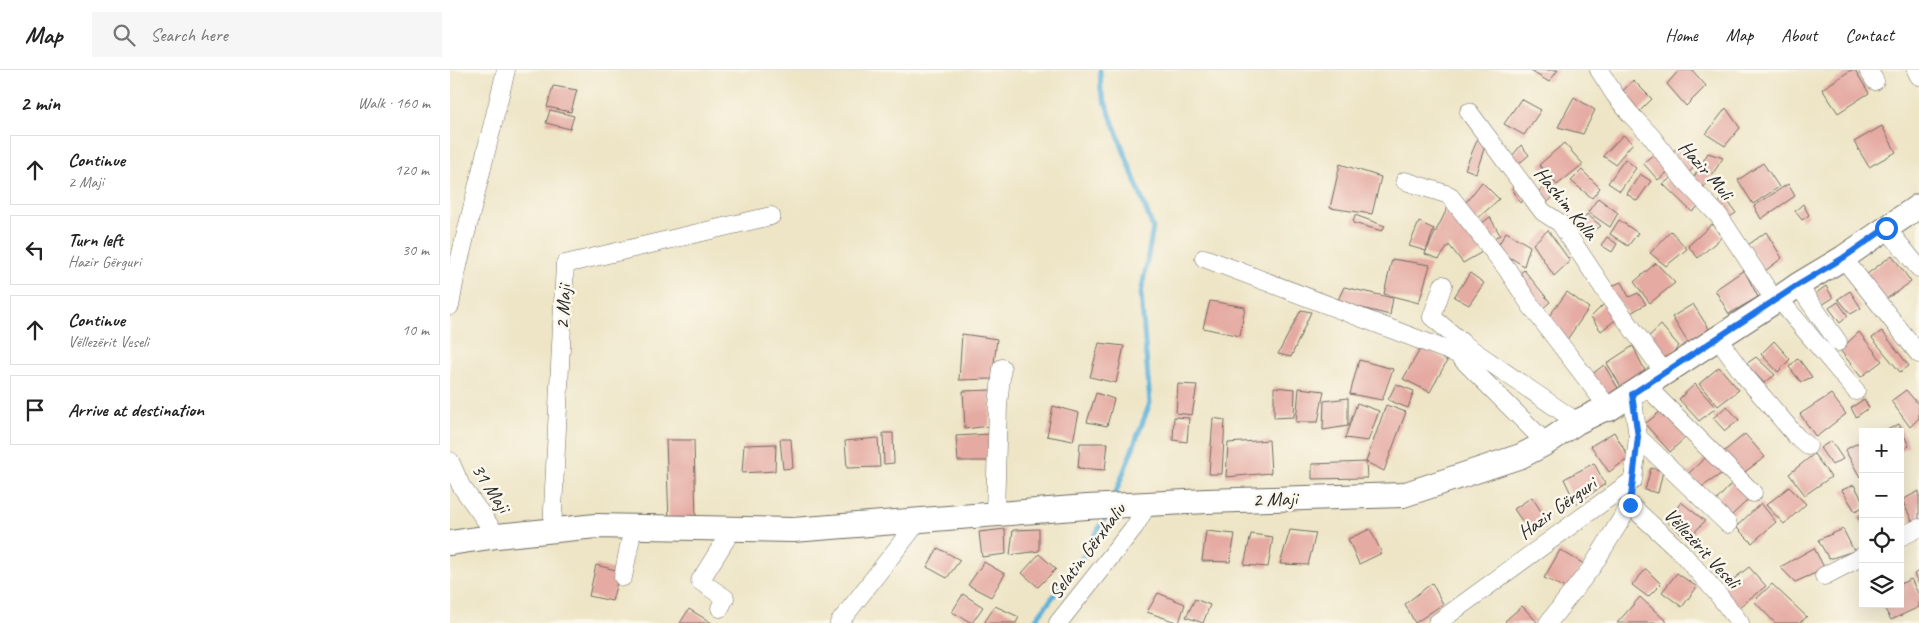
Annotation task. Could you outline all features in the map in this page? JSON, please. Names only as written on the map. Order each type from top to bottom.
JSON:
[{"type":"street","points":[[450,306],[457,269],[506,70]]},
{"type":"street","name":"Hazir Muli","points":[[1600,70],[1615,95],[1631,115],[1651,136],[1684,180],[1719,216],[1777,300],[1856,391]]},
{"type":"street","points":[[1916,70],[1919,76]]},
{"type":"street","name":"Hashim Kolla","points":[[1469,112],[1543,212],[1560,223],[1612,301],[1647,384],[1753,494]]},
{"type":"street","points":[[1405,181],[1449,196],[1507,269],[1531,306],[1608,407]]},
{"type":"street","name":"2 Maji","points":[[450,544],[497,536],[596,526],[793,530],[1087,507],[1403,495],[1521,456],[1577,422],[1608,407],[1609,409],[1798,285],[1843,258],[1919,206]]},
{"type":"street","name":"2 Maji","points":[[552,530],[565,264],[771,216]]},
{"type":"street","points":[[1886,228],[1919,268]]},
{"type":"street","points":[[1204,258],[1457,354],[1546,442]]},
{"type":"street","points":[[1843,258],[1919,354]]},
{"type":"street","points":[[1443,285],[1432,317],[1465,344],[1577,422]]},
{"type":"street","points":[[1798,285],[1838,342]]},
{"type":"street","points":[[1718,338],[1744,374],[1797,437],[1808,446]]},
{"type":"street","points":[[995,513],[998,405],[1002,368]]},
{"type":"street","points":[[1548,623],[1592,567],[1630,505],[1638,437],[1647,384]]},
{"type":"street","points":[[1638,437],[1728,524]]},
{"type":"street","name":"31 Maji","points":[[450,461],[461,486],[497,536]]},
{"type":"street","name":"Hazir Gërguri","points":[[1437,623],[1633,480]]},
{"type":"street","name":"Selatin Gërxhaliu","points":[[1058,623],[1135,526],[1138,505]]},
{"type":"street","name":"Vëllezërit Veseli","points":[[1630,505],[1680,551],[1740,623]]},
{"type":"street","points":[[840,623],[920,519]]},
{"type":"street","points":[[623,577],[633,526]]},
{"type":"street","points":[[720,608],[725,598],[700,581],[733,528]]},
{"type":"street","points":[[1904,535],[1919,528]]},
{"type":"street","points":[[1824,576],[1859,558]]},
{"type":"building","points":[[1529,70],[1558,70],[1549,82]]},
{"type":"building","points":[[1679,70],[1692,70],[1706,86],[1686,106],[1667,84]]},
{"type":"building","points":[[1851,70],[1855,70],[1869,93],[1838,113],[1822,89]]},
{"type":"building","points":[[1633,80],[1652,99],[1636,115],[1620,94]]},
{"type":"building","points":[[553,86],[577,90],[571,112],[547,107]]},
{"type":"building","points":[[1574,97],[1595,110],[1583,134],[1558,127]]},
{"type":"building","points":[[1521,99],[1541,110],[1524,135],[1504,124]]},
{"type":"building","points":[[1726,108],[1740,128],[1725,146],[1706,134]]},
{"type":"building","points":[[550,110],[574,116],[570,129],[546,123]]},
{"type":"building","points":[[1882,126],[1896,152],[1869,167],[1854,142]]},
{"type":"building","points":[[1623,135],[1633,143],[1615,164],[1603,156]]},
{"type":"building","points":[[1478,138],[1486,143],[1476,173],[1465,169]]},
{"type":"building","points":[[1564,143],[1583,164],[1557,185],[1539,165]]},
{"type":"building","points":[[1521,145],[1529,155],[1514,168],[1509,160]]},
{"type":"building","points":[[1682,145],[1696,165],[1687,175],[1670,153]]},
{"type":"building","points":[[1708,153],[1723,158],[1704,187],[1692,180]]},
{"type":"building","points":[[1654,154],[1669,171],[1658,180],[1643,163]]},
{"type":"building","points":[[1625,159],[1636,168],[1620,191],[1608,183]]},
{"type":"building","points":[[1763,163],[1779,187],[1753,204],[1738,180]]},
{"type":"building","points":[[1340,164],[1381,177],[1372,214],[1330,208]]},
{"type":"building","points":[[1582,170],[1600,188],[1592,198],[1571,181]]},
{"type":"building","points":[[1640,174],[1651,181],[1637,201],[1627,194]]},
{"type":"building","points":[[1675,175],[1701,204],[1692,212],[1663,184]]},
{"type":"building","points":[[1482,182],[1499,199],[1475,221],[1463,206]]},
{"type":"building","points":[[1518,183],[1526,198],[1520,203],[1512,188]]},
{"type":"building","points":[[1548,183],[1557,194],[1543,206],[1534,196]]},
{"type":"building","points":[[1788,184],[1795,196],[1761,219],[1754,206]]},
{"type":"building","points":[[1725,197],[1736,213],[1725,220],[1715,206]]},
{"type":"building","points":[[1598,198],[1618,213],[1610,227],[1588,212]]},
{"type":"building","points":[[1803,204],[1809,215],[1802,220],[1795,211]]},
{"type":"building","points":[[1448,207],[1484,251],[1463,263],[1449,245],[1439,259],[1425,254]]},
{"type":"building","points":[[1587,214],[1601,226],[1592,232],[1581,221]]},
{"type":"building","points":[[1355,215],[1385,226],[1382,231],[1353,223]]},
{"type":"building","points":[[1490,217],[1500,235],[1491,239],[1482,223]]},
{"type":"building","points":[[1619,220],[1638,233],[1628,246],[1610,234]]},
{"type":"building","points":[[1419,222],[1434,229],[1426,251],[1409,246]]},
{"type":"building","points":[[1712,224],[1722,237],[1698,258],[1688,246]]},
{"type":"building","points":[[1548,230],[1570,261],[1554,276],[1533,244]]},
{"type":"building","points":[[1671,231],[1687,249],[1666,266],[1650,253]]},
{"type":"building","points":[[1506,232],[1530,246],[1524,266],[1496,249]]},
{"type":"building","points":[[1766,232],[1782,258],[1765,271],[1748,245]]},
{"type":"building","points":[[1607,237],[1617,244],[1612,252],[1601,245]]},
{"type":"building","points":[[1892,255],[1911,282],[1883,301],[1862,278]]},
{"type":"building","points":[[1392,259],[1430,265],[1419,303],[1384,294]]},
{"type":"building","points":[[1656,263],[1675,283],[1650,303],[1634,282]]},
{"type":"building","points":[[1524,270],[1550,302],[1540,311],[1516,277]]},
{"type":"building","points":[[1744,270],[1758,297],[1729,314],[1715,290]]},
{"type":"building","points":[[1470,273],[1484,283],[1469,305],[1454,297]]},
{"type":"building","points":[[1621,282],[1629,297],[1638,293],[1646,304],[1629,314],[1608,288]]},
{"type":"building","points":[[1826,286],[1833,298],[1822,305],[1815,294]]},
{"type":"building","points":[[1344,287],[1393,298],[1390,315],[1337,302]]},
{"type":"building","points":[[1850,291],[1861,308],[1851,314],[1838,299]]},
{"type":"building","points":[[1567,292],[1589,308],[1566,341],[1546,320]]},
{"type":"building","points":[[1210,301],[1245,307],[1240,336],[1203,328]]},
{"type":"building","points":[[1606,302],[1618,318],[1601,331],[1591,317]]},
{"type":"building","points":[[1838,302],[1848,316],[1840,323],[1829,308]]},
{"type":"building","points":[[1693,304],[1709,329],[1689,344],[1672,317]]},
{"type":"building","points":[[1301,310],[1311,312],[1291,357],[1278,354]]},
{"type":"building","points":[[1661,325],[1679,346],[1665,361],[1646,339]]},
{"type":"building","points":[[1882,331],[1909,366],[1900,372],[1872,338]]},
{"type":"building","points":[[1859,332],[1882,361],[1861,377],[1840,350]]},
{"type":"building","points":[[962,334],[997,339],[992,379],[959,380]]},
{"type":"building","points":[[1774,341],[1790,359],[1778,372],[1761,354]]},
{"type":"building","points":[[1099,343],[1124,346],[1116,383],[1090,377]]},
{"type":"building","points":[[1422,346],[1447,361],[1430,392],[1403,379]]},
{"type":"building","points":[[1633,346],[1646,373],[1623,390],[1607,363]]},
{"type":"building","points":[[1756,357],[1775,375],[1764,383],[1746,364]]},
{"type":"building","points":[[1798,358],[1812,377],[1801,382],[1789,367]]},
{"type":"building","points":[[1359,360],[1393,369],[1382,400],[1350,394]]},
{"type":"building","points":[[1604,365],[1621,393],[1609,402],[1591,375]]},
{"type":"building","points":[[1719,367],[1739,390],[1718,406],[1699,384]]},
{"type":"building","points":[[1178,384],[1197,385],[1192,415],[1176,413]]},
{"type":"building","points":[[1396,384],[1414,391],[1408,408],[1388,400]]},
{"type":"building","points":[[1695,384],[1716,408],[1699,421],[1679,399]]},
{"type":"building","points":[[1274,387],[1295,389],[1294,417],[1274,418]]},
{"type":"building","points":[[1299,388],[1324,391],[1318,422],[1296,422]]},
{"type":"building","points":[[992,390],[989,426],[965,429],[963,391]]},
{"type":"building","points":[[1906,390],[1919,405],[1919,418],[1910,427],[1891,401]]},
{"type":"building","points":[[1096,393],[1114,399],[1107,426],[1087,422]]},
{"type":"building","points":[[1831,394],[1846,414],[1816,437],[1800,414]]},
{"type":"building","points":[[1348,398],[1348,426],[1323,430],[1324,401]]},
{"type":"building","points":[[1864,399],[1869,408],[1856,417],[1851,408]]},
{"type":"building","points":[[1357,403],[1379,411],[1368,441],[1345,438]]},
{"type":"building","points":[[1386,405],[1406,412],[1384,471],[1366,462]]},
{"type":"building","points":[[1053,406],[1079,413],[1073,441],[1047,436]]},
{"type":"building","points":[[1727,406],[1739,420],[1725,431],[1713,418]]},
{"type":"building","points":[[1662,410],[1689,434],[1670,452],[1645,424]]},
{"type":"building","points":[[1174,417],[1189,418],[1187,442],[1173,440]]},
{"type":"building","points":[[1213,418],[1225,420],[1222,474],[1209,474]]},
{"type":"building","points":[[1899,424],[1901,428],[1891,428]]},
{"type":"building","points":[[1614,432],[1629,458],[1609,472],[1591,446]]},
{"type":"building","points":[[883,433],[893,433],[894,463],[884,464]]},
{"type":"building","points":[[990,434],[988,461],[958,461],[956,436]]},
{"type":"building","points":[[1745,434],[1765,457],[1742,474],[1722,453]]},
{"type":"building","points":[[1904,435],[1909,446],[1904,449]]},
{"type":"building","points":[[878,438],[880,467],[847,468],[845,441]]},
{"type":"building","points":[[780,439],[791,439],[793,468],[783,469]]},
{"type":"building","points":[[666,440],[694,440],[696,521],[669,522]]},
{"type":"building","points":[[1269,440],[1271,473],[1226,477],[1228,443]]},
{"type":"building","points":[[1831,441],[1843,459],[1832,465],[1820,448]]},
{"type":"building","points":[[1859,442],[1859,475],[1845,450]]},
{"type":"building","points":[[1080,443],[1108,443],[1105,470],[1078,468]]},
{"type":"building","points":[[776,444],[775,471],[742,473],[744,445]]},
{"type":"building","points":[[1814,454],[1831,477],[1805,495],[1789,474]]},
{"type":"building","points":[[1707,456],[1724,472],[1700,488],[1688,474]]},
{"type":"building","points":[[1366,462],[1367,478],[1312,479],[1312,464]]},
{"type":"building","points":[[1594,463],[1605,484],[1576,504],[1564,479]]},
{"type":"building","points":[[1651,468],[1663,471],[1658,493],[1645,490]]},
{"type":"building","points":[[1733,482],[1750,498],[1731,516],[1715,502]]},
{"type":"building","points":[[1854,485],[1859,494],[1859,509],[1855,511],[1842,490]]},
{"type":"building","points":[[1789,487],[1806,504],[1784,524],[1766,505]]},
{"type":"building","points":[[1919,491],[1919,520],[1913,523],[1904,504],[1904,499]]},
{"type":"building","points":[[1532,497],[1546,519],[1530,533],[1514,509]]},
{"type":"building","points":[[1681,502],[1705,521],[1688,539],[1667,522]]},
{"type":"building","points":[[1761,503],[1776,522],[1752,543],[1736,527]]},
{"type":"building","points":[[1005,529],[1006,554],[982,557],[979,532]]},
{"type":"building","points":[[1039,529],[1039,551],[1010,555],[1013,530]]},
{"type":"building","points":[[1370,529],[1382,553],[1359,564],[1348,539]]},
{"type":"building","points":[[1843,529],[1854,551],[1829,559],[1818,540]]},
{"type":"building","points":[[1290,530],[1316,533],[1308,565],[1280,564]]},
{"type":"building","points":[[1206,531],[1235,534],[1230,562],[1202,561]]},
{"type":"building","points":[[1251,534],[1273,537],[1268,567],[1244,565]]},
{"type":"building","points":[[938,548],[960,560],[947,578],[927,567]]},
{"type":"building","points":[[1814,548],[1825,569],[1795,582],[1780,567]]},
{"type":"building","points":[[1560,550],[1584,564],[1568,589],[1544,578]]},
{"type":"building","points":[[1039,554],[1056,569],[1038,587],[1022,573]]},
{"type":"building","points":[[984,562],[1005,574],[991,597],[968,585]]},
{"type":"building","points":[[596,565],[620,571],[612,601],[589,596]]},
{"type":"building","points":[[1749,567],[1766,586],[1739,607],[1721,589]]},
{"type":"building","points":[[1646,569],[1661,584],[1648,597],[1632,585]]},
{"type":"building","points":[[1919,571],[1919,584],[1914,574]]},
{"type":"building","points":[[1677,573],[1697,587],[1682,607],[1662,592]]},
{"type":"building","points":[[1911,579],[1919,595],[1919,607],[1891,620],[1884,608],[1904,608],[1904,582]]},
{"type":"building","points":[[1432,583],[1443,604],[1415,623],[1405,604]]},
{"type":"building","points":[[1772,584],[1807,617],[1799,623],[1775,623],[1754,601]]},
{"type":"building","points":[[1158,593],[1185,604],[1179,623],[1147,612]]},
{"type":"building","points":[[963,594],[983,607],[972,623],[952,612]]},
{"type":"building","points":[[1640,597],[1667,622],[1617,623]]},
{"type":"building","points":[[1195,599],[1210,605],[1203,623],[1186,617]]},
{"type":"building","points":[[995,606],[1019,617],[1016,623],[984,623]]},
{"type":"building","points":[[1522,606],[1538,623],[1507,623],[1505,621]]},
{"type":"building","points":[[689,609],[712,623],[680,623]]},
{"type":"waterway","points":[[1100,70],[1101,91],[1153,228],[1141,294],[1150,403],[1113,500]]},
{"type":"waterway","points":[[1033,623],[1081,560],[1108,512]]},
{"type":"route","points":[[1630,505],[1638,437],[1632,394],[1798,285],[1843,258],[1886,228]]}]
